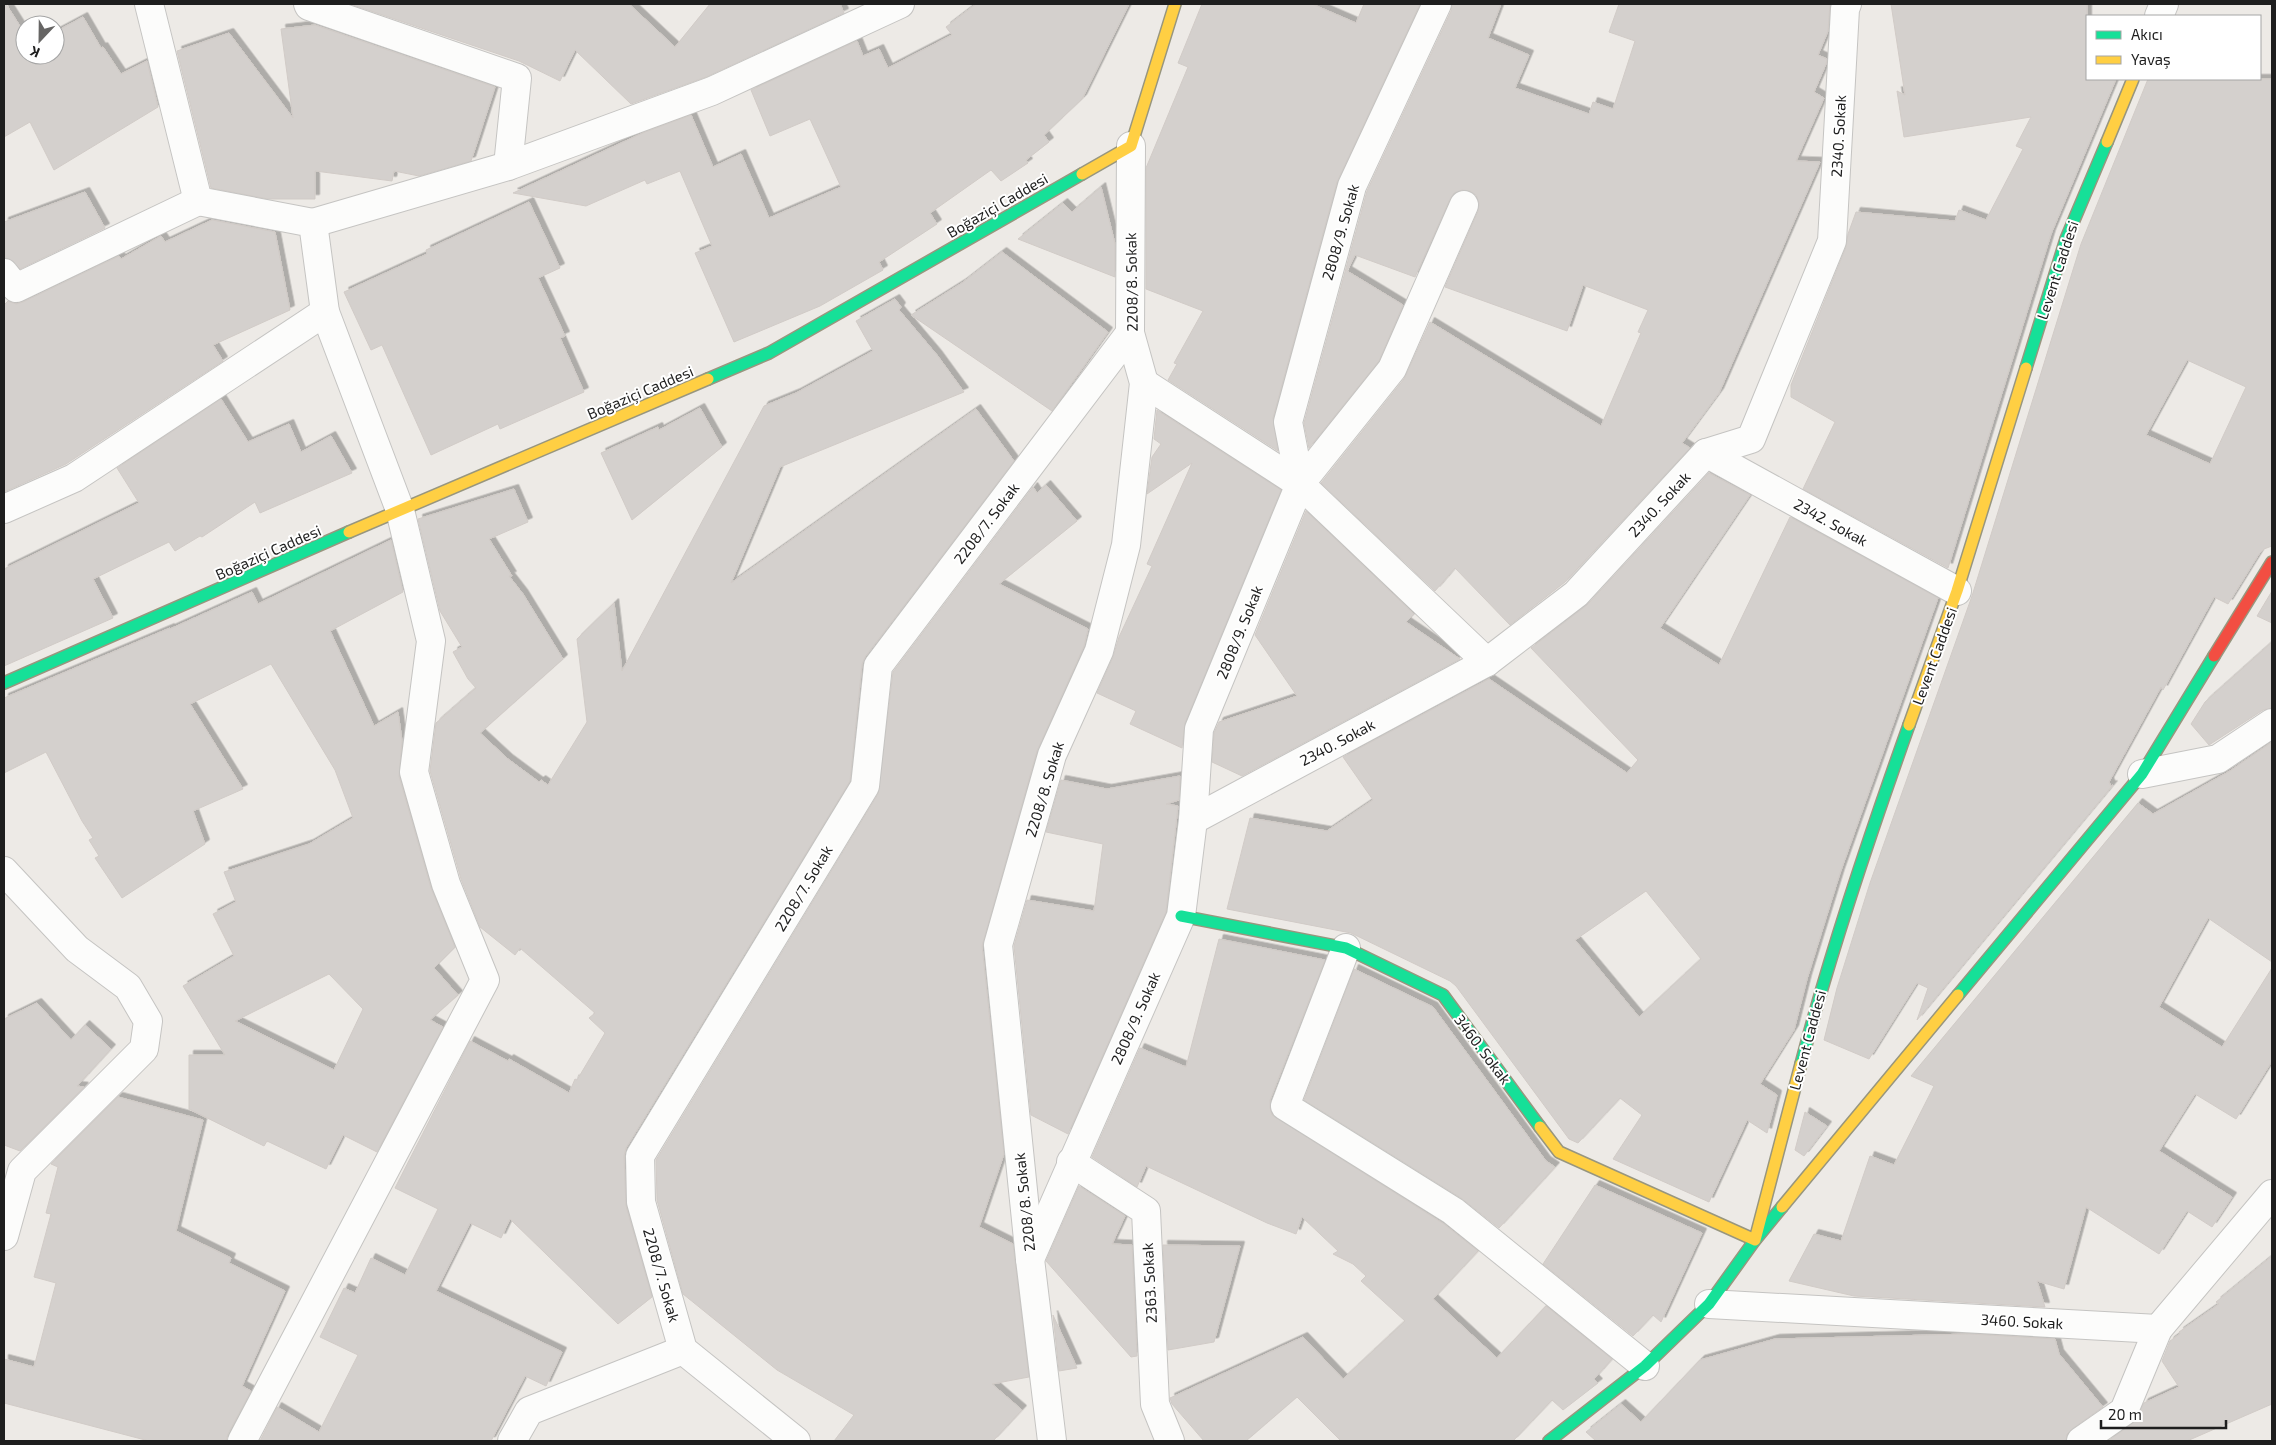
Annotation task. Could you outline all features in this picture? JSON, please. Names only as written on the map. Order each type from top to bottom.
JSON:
[{"type":"street","points":[[150,4],[198,200]]},
{"type":"street","points":[[308,4],[309,6],[517,78],[508,166]]},
{"type":"street","points":[[4,273],[16,288],[198,200],[313,223],[508,166],[712,91],[900,4]]},
{"type":"street","points":[[1131,146],[1175,4]]},
{"type":"street","name":"2808/9. Sokak","points":[[1030,1259],[1071,1162],[1181,916],[1193,820],[1199,729],[1300,484],[1288,422],[1352,186],[1437,4]]},
{"type":"street","name":"2340. Sokak","points":[[1193,820],[1487,662],[1576,594],[1706,453],[1750,439],[1832,241],[1845,9],[1848,4]]},
{"type":"street","name":"Levent Caddesi","points":[[1755,1240],[1822,984],[1852,887],[1957,590],[2066,238],[2132,80]]},
{"type":"street","name":"2208/8. Sokak","points":[[1052,1441],[1030,1259],[998,945],[1052,755],[1099,651],[1126,545],[1144,383],[1130,333],[1131,146]]},
{"type":"street","name":"Boğaziçi Caddesi","points":[[4,683],[400,510],[769,353],[1131,146]]},
{"type":"street","points":[[1300,484],[1392,369],[1464,205]]},
{"type":"street","points":[[242,1441],[486,980],[446,884],[414,772],[431,641],[400,510],[325,312],[313,223]]},
{"type":"street","points":[[4,510],[74,478],[325,312]]},
{"type":"street","name":"2208/7. Sokak","points":[[683,1350],[641,1202],[640,1156],[865,786],[878,666],[1130,333]]},
{"type":"street","points":[[1144,383],[1300,484],[1487,662]]},
{"type":"street","name":"2342. Sokak","points":[[1706,453],[1957,590]]},
{"type":"street","points":[[1549,1441],[1645,1366],[1709,1304],[1755,1240],[2142,774],[2272,562]]},
{"type":"street","points":[[2142,774],[2218,759],[2272,723]]},
{"type":"street","points":[[4,871],[77,949],[128,987],[148,1021],[144,1049],[22,1171],[4,1236]]},
{"type":"street","name":"3460. Sokak","points":[[1181,916],[1346,948],[1443,995],[1560,1152],[1755,1240]]},
{"type":"street","points":[[1346,948],[1285,1106],[1453,1211],[1645,1366]]},
{"type":"street","name":"2363. Sokak","points":[[1071,1162],[1146,1211],[1155,1404],[1170,1441]]},
{"type":"street","points":[[2081,1441],[2124,1411],[2158,1329],[2272,1194]]},
{"type":"street","name":"3460. Sokak","points":[[1709,1304],[2158,1329]]},
{"type":"street","points":[[512,1441],[529,1411],[683,1350],[796,1441]]},
{"type":"building","points":[[4,4],[6,4],[15,18],[15,65],[65,65],[65,27],[83,17],[101,48],[103,47],[121,74],[147,61],[158,107],[54,170],[30,122],[4,137]]},
{"type":"building","points":[[350,4],[629,4],[675,47],[710,4],[840,4],[844,13],[706,77],[631,104],[575,50],[560,81],[519,61]]},
{"type":"building","points":[[976,4],[1129,4],[1082,99],[1044,135],[1049,142],[1026,160],[1028,163],[1001,181],[991,170],[930,213],[937,224],[879,262],[883,270],[820,306],[734,342],[695,253],[712,246],[680,171],[647,184],[645,180],[586,206],[513,193],[645,132],[691,115],[713,167],[741,154],[769,218],[841,187],[810,119],[770,136],[751,90],[857,41],[863,56],[879,49],[888,68],[952,35],[946,27]]},
{"type":"building","points":[[1202,4],[1312,4],[1356,23],[1364,4],[1420,4],[1337,182],[1273,418],[1278,451],[1168,380],[1177,364],[1174,363],[1203,311],[1146,289],[1146,168],[1188,67],[1178,63]]},
{"type":"building","points":[[1452,4],[1501,4],[1488,38],[1529,55],[1515,88],[1589,114],[1593,102],[1613,109],[1635,41],[1609,32],[1619,4],[1830,4],[1828,31],[1818,55],[1827,59],[1814,92],[1824,98],[1796,161],[1820,162],[1719,393],[1682,443],[1690,448],[1565,582],[1510,625],[1455,568],[1435,591],[1321,483],[1404,379],[1430,322],[1601,426],[1641,333],[1638,332],[1648,310],[1583,285],[1567,331],[1445,287],[1478,211],[1479,203],[1476,195],[1470,191],[1462,190],[1454,193],[1450,199],[1415,277],[1355,255],[1347,271],[1403,305],[1379,361],[1309,448],[1304,423],[1367,191],[1451,11]]},
{"type":"building","points":[[1891,4],[2087,4],[2086,80],[2116,80],[2051,234],[1948,568],[1803,489],[1835,422],[1791,397],[1791,385],[1846,247],[1848,234],[1856,212],[1955,221],[1959,210],[1986,220],[2023,149],[2016,146],[2031,117],[1904,137],[1897,91],[1905,95]]},
{"type":"building","points":[[315,25],[495,87],[471,161],[419,176],[394,171],[392,181],[315,171],[315,199],[268,199],[211,188],[177,51],[229,33],[293,118],[281,29]]},
{"type":"building","points":[[2272,79],[2272,546],[2264,549],[2259,554],[2228,604],[2214,597],[2163,690],[2161,687],[2109,782],[2111,786],[2113,785],[1917,1020],[1928,988],[1917,983],[1869,1059],[1824,1040],[1837,988],[1870,883],[1972,596],[2081,244],[2148,80]],"holes":[[[2187,360],[2246,387],[2210,464],[2146,435]]]},
{"type":"building","points":[[1101,187],[1115,244],[1115,277],[1018,239],[1063,203],[1072,212]]},
{"type":"building","points":[[85,192],[105,228],[20,269],[10,259],[5,258],[4,222]]},
{"type":"building","points":[[529,202],[560,268],[538,278],[565,336],[560,338],[584,392],[500,429],[498,424],[431,455],[382,345],[371,350],[344,292],[427,254],[426,250]]},
{"type":"building","points":[[212,220],[275,232],[290,310],[213,345],[223,361],[66,464],[4,492],[4,305],[8,301],[16,304],[23,302],[119,256],[121,259],[161,236],[165,242]]},
{"type":"building","points":[[1002,252],[1108,332],[1052,411],[911,315],[962,283]]},
{"type":"building","points":[[895,299],[901,307],[899,310],[937,355],[964,392],[780,467],[731,583],[976,409],[1014,461],[865,657],[862,664],[850,781],[626,1148],[624,1156],[626,1206],[652,1297],[618,1324],[510,1219],[501,1238],[470,1223],[436,1291],[562,1352],[546,1386],[525,1376],[491,1441],[260,1441],[277,1407],[319,1432],[358,1355],[320,1337],[344,1288],[355,1293],[371,1258],[405,1275],[438,1209],[395,1188],[470,1041],[508,1061],[509,1059],[569,1093],[575,1079],[577,1080],[605,1033],[589,1018],[595,1013],[520,948],[515,955],[480,927],[461,879],[430,771],[436,723],[476,688],[468,679],[453,652],[462,647],[440,611],[418,519],[514,489],[528,522],[489,539],[512,576],[509,576],[523,594],[563,659],[480,733],[508,759],[539,782],[541,780],[548,785],[587,722],[577,639],[614,603],[622,671],[764,406],[796,393],[873,351],[856,321]]},
{"type":"building","points":[[221,399],[248,442],[289,424],[301,452],[331,436],[352,473],[260,513],[255,502],[202,537],[200,536],[175,551],[169,542],[93,579],[113,618],[4,666],[4,569],[139,503],[117,468]]},
{"type":"building","points":[[700,408],[722,447],[632,520],[601,453],[658,427],[659,430]]},
{"type":"building","points":[[1157,410],[1281,490],[1185,723],[1182,748],[1130,724],[1136,711],[1097,693],[1113,657],[1119,637],[1152,566],[1147,564],[1192,463],[1147,494],[1152,457],[1161,444],[1154,439]]},
{"type":"building","points":[[1709,473],[1750,495],[1660,628],[1719,665],[1790,517],[1938,598],[1840,873],[1807,979],[1794,1030],[1760,1084],[1777,1095],[1767,1133],[1747,1120],[1709,1202],[1613,1159],[1642,1115],[1620,1098],[1578,1143],[1569,1139],[1456,986],[1450,981],[1351,933],[1227,909],[1250,818],[1327,831],[1373,800],[1343,757],[1489,679],[1627,773],[1638,760],[1531,648],[1587,605]],"holes":[[[1646,891],[1701,959],[1639,1017],[1575,940]]]},
{"type":"building","points":[[1046,485],[1077,521],[999,584],[1088,629],[1084,646],[1037,751],[982,946],[1004,1154],[979,1227],[1013,1244],[1029,1377],[992,1384],[1022,1410],[993,1441],[834,1441],[854,1415],[777,1370],[683,1294],[657,1200],[656,1160],[878,794],[893,672],[1033,487],[1037,493]]},
{"type":"building","points":[[1306,511],[1414,614],[1406,622],[1460,659],[1242,776],[1212,762],[1214,733],[1219,722],[1297,696],[1255,635]]},
{"type":"building","points":[[391,540],[403,592],[330,631],[374,726],[398,712],[402,741],[399,776],[431,888],[455,947],[434,968],[458,995],[430,1020],[443,1027],[377,1152],[343,1135],[326,1169],[267,1141],[264,1146],[189,1109],[189,1055],[225,1055],[183,986],[234,956],[213,914],[236,902],[224,872],[309,844],[353,818],[335,770],[271,664],[190,704],[243,789],[193,811],[205,844],[122,898],[95,858],[99,856],[89,840],[93,838],[46,752],[4,773],[4,698],[170,629],[252,592],[258,604]],"holes":[[[329,974],[363,1009],[334,1070],[235,1021]]]},
{"type":"building","points":[[2272,591],[2272,623],[2257,616]]},
{"type":"building","points":[[2272,642],[2272,708],[2263,710],[2209,745],[2191,724],[2205,702]]},
{"type":"building","points":[[2272,742],[2272,962],[2208,918],[2159,1007],[2222,1047],[2272,968],[2272,1061],[2236,1119],[2195,1094],[2159,1151],[2232,1197],[2212,1227],[2187,1211],[2159,1254],[2086,1207],[2064,1289],[2037,1281],[2045,1307],[1854,1296],[1789,1281],[1814,1234],[1841,1241],[1870,1156],[1894,1165],[1934,1086],[1911,1076],[2138,803],[2153,814],[2230,771]]},
{"type":"building","points":[[1180,776],[1179,800],[1166,804],[1178,806],[1166,912],[1068,1134],[1031,1115],[1014,946],[1027,900],[1094,911],[1103,844],[1046,832],[1061,780],[1107,789]]},
{"type":"building","points":[[1219,939],[1325,960],[1270,1100],[1272,1115],[1444,1224],[1478,1251],[1433,1299],[1497,1358],[1546,1306],[1612,1359],[1594,1379],[1598,1383],[1563,1410],[1552,1400],[1513,1441],[1341,1441],[1297,1397],[1246,1441],[1204,1441],[1172,1404],[1170,1398],[1303,1337],[1343,1379],[1405,1321],[1361,1281],[1366,1276],[1353,1264],[1333,1254],[1338,1251],[1302,1217],[1296,1234],[1267,1223],[1146,1166],[1137,1187],[1092,1157],[1140,1048],[1186,1067]]},
{"type":"building","points":[[1354,969],[1433,1007],[1546,1161],[1555,1167],[1499,1228],[1461,1198],[1304,1100]]},
{"type":"building","points":[[37,1003],[71,1040],[85,1025],[111,1049],[77,1086],[84,1087],[20,1151],[4,1145],[4,1019]]},
{"type":"building","points":[[118,1097],[203,1120],[176,1231],[231,1258],[229,1263],[285,1291],[242,1386],[251,1391],[226,1441],[149,1441],[4,1403],[4,1359],[34,1367],[56,1283],[34,1277],[51,1214],[46,1213],[58,1167],[51,1164]]},
{"type":"building","points":[[1805,1112],[1827,1126],[1804,1156],[1795,1150]]},
{"type":"building","points":[[1595,1185],[1702,1233],[1661,1322],[1653,1315],[1633,1336],[1543,1264]]},
{"type":"building","points":[[1079,1186],[1125,1216],[1112,1244],[1132,1245],[1137,1356],[1131,1357],[1046,1261]]},
{"type":"building","points":[[1163,1245],[1240,1246],[1214,1342],[1168,1350]]},
{"type":"building","points":[[2272,1256],[2272,1404],[2187,1441],[2108,1441],[2133,1423],[2144,1403],[2179,1387],[2162,1361],[2170,1341],[2180,1334],[2179,1332],[2219,1304],[2216,1302]]},
{"type":"building","points":[[1053,1315],[1077,1368],[1059,1371]]},
{"type":"building","points":[[1970,1334],[2055,1339],[2059,1354],[2103,1407],[2072,1429],[2067,1434],[2066,1441],[1596,1441],[1586,1432],[1621,1404],[1641,1422],[1700,1360],[1775,1339]]},
{"type":"traffic: fast","points":[[2026,368],[2066,239],[2107,142]]},
{"type":"traffic: fast","points":[[708,379],[769,353],[1082,174]]},
{"type":"traffic: fast","points":[[4,683],[349,532]]},
{"type":"traffic: fast","points":[[1958,995],[2142,774],[2214,656]]},
{"type":"traffic: fast","points":[[1801,1064],[1851,893],[1909,725]]},
{"type":"traffic: fast","points":[[1181,916],[1346,948],[1443,995],[1540,1127]]},
{"type":"traffic: fast","points":[[1549,1441],[1645,1366],[1709,1304],[1755,1240],[1782,1207]]},
{"type":"traffic: slow","points":[[1082,174],[1131,146],[1175,4]]},
{"type":"traffic: slow","points":[[2107,142],[2133,80]]},
{"type":"traffic: slow","points":[[1909,725],[1957,591],[2026,368]]},
{"type":"traffic: slow","points":[[349,532],[708,379]]},
{"type":"traffic: slow","points":[[1782,1207],[1958,995]]},
{"type":"traffic: slow","points":[[1540,1127],[1559,1152],[1755,1240],[1801,1064]]},
{"type":"traffic: jam","points":[[2214,656],[2272,562]]}]
